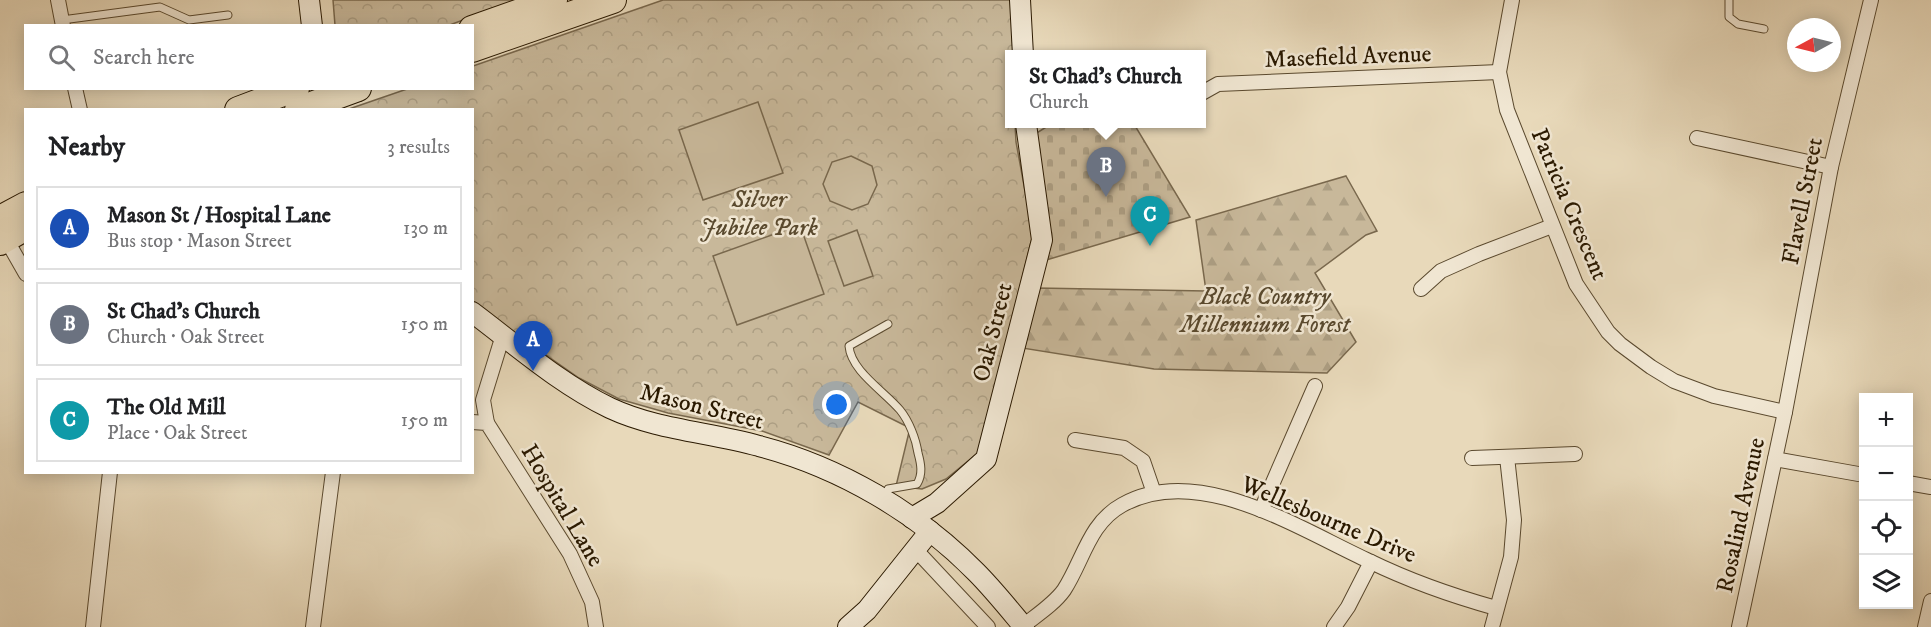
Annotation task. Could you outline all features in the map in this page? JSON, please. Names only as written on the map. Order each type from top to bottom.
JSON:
[{"type":"highway","points":[[474,28],[554,0]]},
{"type":"highway","points":[[474,48],[613,0]]},
{"type":"highway","points":[[243,108],[291,90]]},
{"type":"highway","points":[[304,108],[353,90]]},
{"type":"highway","points":[[8,232],[24,208]]},
{"type":"street","points":[[58,0],[62,23]]},
{"type":"street","points":[[309,0],[312,24]]},
{"type":"street","points":[[1020,0],[1023,50]]},
{"type":"street","name":"Patricia Crescent","points":[[1512,0],[1499,72],[1507,110],[1576,284],[1608,332],[1651,367],[1674,381],[1714,396],[1785,412]]},
{"type":"street","name":"Flavell Street","points":[[1785,412],[1831,167],[1871,0]]},
{"type":"street","name":"Masefield Avenue","points":[[1206,91],[1218,84],[1499,72]]},
{"type":"street","points":[[75,90],[80,108]]},
{"type":"street","name":"Oak Street","points":[[912,518],[937,503],[986,459],[1042,240],[1027,128]]},
{"type":"street","points":[[1697,138],[1831,167]]},
{"type":"street","points":[[1421,289],[1441,271],[1552,226]]},
{"type":"street","points":[[8,232],[24,269]]},
{"type":"street","name":"Mason Street","points":[[474,313],[570,386],[611,409],[664,426],[759,446],[815,464],[882,499],[930,531],[977,573],[1024,627]]},
{"type":"street","points":[[480,422],[483,400],[503,335]]},
{"type":"street","points":[[1261,510],[1315,386]]},
{"type":"street","name":"Rosalind Avenue","points":[[1739,627],[1785,412]]},
{"type":"street","name":"Hospital Lane","points":[[480,422],[570,554],[592,602],[596,627]]},
{"type":"street","points":[[1075,440],[1124,448],[1143,461],[1154,493]]},
{"type":"street","points":[[1472,458],[1575,454]]},
{"type":"street","points":[[1492,627],[1511,557],[1514,520],[1507,457]]},
{"type":"street","points":[[1774,459],[1859,474]]},
{"type":"street","points":[[93,627],[110,474]]},
{"type":"street","points":[[313,627],[333,474]]},
{"type":"street","points":[[1913,484],[1931,487]]},
{"type":"street","name":"Wellesbourne Drive","points":[[1024,627],[1056,600],[1094,531],[1122,505],[1154,493],[1177,490],[1237,500],[1371,562],[1455,597],[1496,608]]},
{"type":"street","points":[[848,627],[868,619],[915,549],[930,531]]},
{"type":"street","points":[[915,549],[988,627]]},
{"type":"street","points":[[1334,627],[1348,607],[1371,562]]},
{"type":"street","points":[[1925,627],[1931,601]]},
{"type":"lane","points":[[1730,0],[1729,17],[1733,22],[1764,28]]},
{"type":"lane","points":[[62,23],[160,7],[189,20],[228,15]]},
{"type":"lane","points":[[882,499],[888,489],[917,484],[921,466],[916,442],[901,412],[857,366],[850,354],[849,346],[888,324]]},
{"type":"green space","points":[[333,0],[517,0],[452,24],[335,24]]},
{"type":"green space","name":"Silver Jubilee Park","points":[[663,0],[1011,0],[1013,50],[1005,50],[1005,128],[1015,128],[1033,234],[979,452],[946,479],[922,489],[896,486],[910,428],[858,402],[829,455],[762,431],[668,413],[619,399],[579,378],[513,332],[474,302],[474,108],[352,108],[404,90],[474,90],[474,66]]},
{"type":"green space","points":[[758,102],[783,173],[703,200],[679,130]]},
{"type":"green space","points":[[1045,128],[1136,128],[1190,217],[1043,261],[1035,134]]},
{"type":"green space","points":[[851,156],[872,166],[877,185],[868,204],[852,210],[830,201],[823,184],[832,162]]},
{"type":"green space","name":"Black Country Millennium Forest","points":[[1346,176],[1377,231],[1366,235],[1315,273],[1356,342],[1327,373],[1154,369],[1022,348],[1037,288],[1206,291],[1196,220]]},
{"type":"green space","points":[[800,225],[824,294],[737,325],[713,256]]},
{"type":"green space","points":[[857,230],[873,276],[844,286],[828,241]]},
{"type":"place","name":"St Chad's Church","points":[[1106,197]]},
{"type":"place","name":"The Old Mill","points":[[1150,246]]},
{"type":"place","name":"Mason St / Hospital Lane","points":[[533,371]]}]
